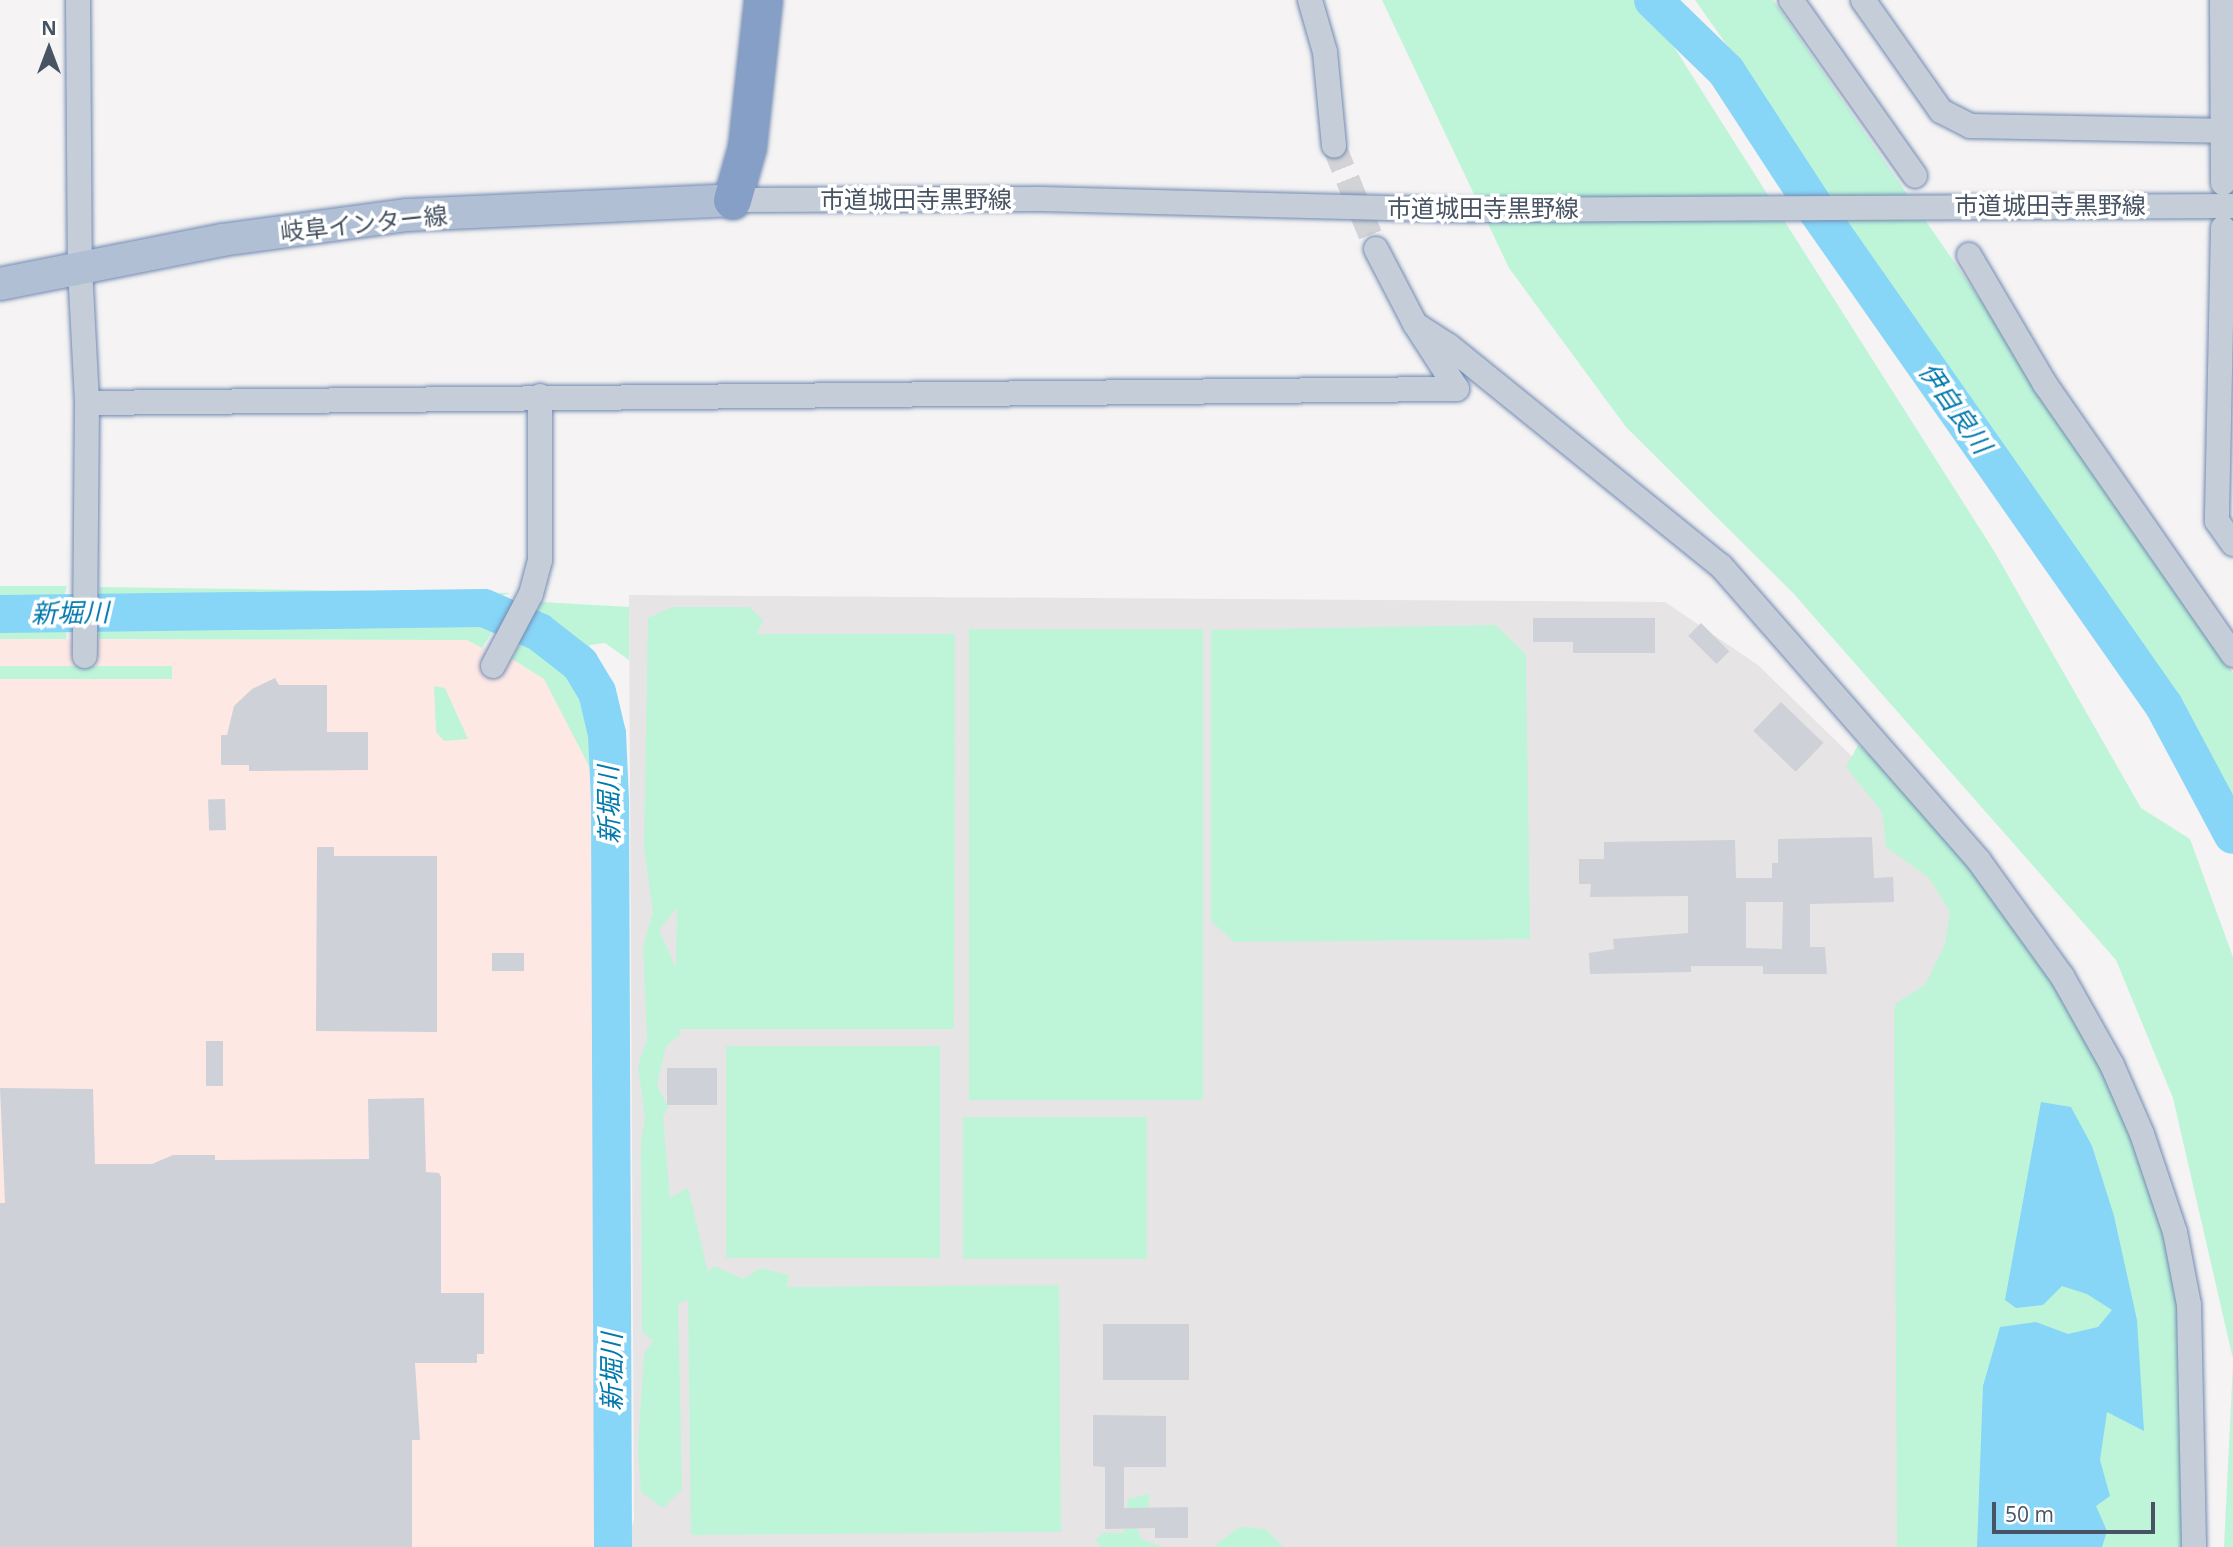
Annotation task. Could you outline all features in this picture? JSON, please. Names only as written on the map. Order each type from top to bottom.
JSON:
[{"type":"highway","points":[[732,200],[725,150],[737,0]]},
{"type":"highway","points":[[732,200],[747,147],[763,0]]},
{"type":"main road","name":"岐阜インター線","points":[[0,284],[222,240],[407,215],[732,200]]},
{"type":"street","points":[[78,0],[80,268],[87,404],[85,656]]},
{"type":"street","points":[[1310,0],[1325,52],[1334,146]]},
{"type":"street","points":[[1791,0],[1915,176]]},
{"type":"street","points":[[1863,0],[1941,111],[1970,127],[2227,131]]},
{"type":"street","points":[[2222,0],[2227,131],[2223,183]]},
{"type":"street","name":"市道城田寺黒野線","points":[[732,200],[1042,199],[1474,210],[1933,205],[2228,232]]},
{"type":"street","points":[[2228,232],[2217,522],[2232,541]]},
{"type":"street","points":[[87,404],[540,396],[1457,389],[1415,324],[1376,249]]},
{"type":"street","points":[[1969,255],[2045,384],[2233,654]]},
{"type":"street","points":[[1415,324],[1449,346],[1721,566],[1979,861],[2062,976],[2112,1065],[2143,1135],[2175,1232],[2189,1305],[2194,1547]]},
{"type":"street","points":[[493,666],[531,594],[540,560],[540,396]]},
{"type":"shaded area","points":[[629,595],[1665,602],[1758,665],[1865,769],[1989,910],[2163,1547],[626,1547],[634,1520]]},
{"type":"shaded area","points":[[0,639],[467,640],[512,659],[544,679],[591,770],[599,1547],[0,1547]]},
{"type":"green space","points":[[1382,0],[1636,0],[1653,14],[1994,551],[2141,808],[2190,839],[2233,957],[2233,1359],[2173,1098],[2116,960],[1793,593],[1626,427],[1509,268]]},
{"type":"green space","points":[[1695,0],[1773,0],[2192,606],[2233,673],[2233,811],[1985,428],[1923,344],[1774,112]]},
{"type":"green space","points":[[0,586],[67,586],[61,606],[0,604]]},
{"type":"green space","points":[[99,587],[511,593],[479,602],[100,604]]},
{"type":"green space","points":[[541,602],[629,607],[629,660],[605,643],[590,645],[582,696],[608,761],[591,770],[544,679],[512,659]]},
{"type":"green space","points":[[672,607],[749,607],[763,620],[757,634],[955,634],[954,1029],[679,1029],[680,1035],[666,1046],[657,1085],[668,1108],[663,1117],[670,1198],[688,1188],[708,1272],[714,1266],[743,1279],[761,1268],[789,1275],[787,1287],[1059,1285],[1061,1532],[691,1535],[688,1300],[678,1303],[682,1489],[663,1508],[641,1492],[638,1449],[644,1354],[653,1341],[642,1331],[641,1142],[645,1118],[638,1066],[647,1040],[643,947],[653,912],[644,848],[648,618]],"holes":[[[677,910],[676,968],[659,930]]]},
{"type":"green space","points":[[482,615],[497,624],[482,648],[467,640],[99,639],[99,619]]},
{"type":"green space","points":[[0,619],[68,623],[66,639],[0,639]]},
{"type":"green space","points":[[1496,625],[1526,655],[1530,939],[1234,942],[1211,921],[1211,630]]},
{"type":"green space","points":[[969,629],[1203,629],[1203,1100],[969,1100]]},
{"type":"green space","points":[[0,666],[172,666],[172,679],[0,679]]},
{"type":"green space","points":[[434,686],[445,688],[468,739],[444,741],[436,732]]},
{"type":"green space","points":[[1858,745],[1902,784],[1980,869],[2062,992],[2152,1169],[2200,1364],[2197,1547],[1897,1547],[1894,1011],[1896,1003],[1925,985],[1945,944],[1950,912],[1929,878],[1886,847],[1882,812],[1846,767]]},
{"type":"green space","points":[[726,1046],[940,1046],[940,1258],[726,1258]]},
{"type":"green space","points":[[963,1117],[1147,1117],[1147,1259],[963,1259]]},
{"type":"green space","points":[[2233,1363],[2233,1547],[2224,1547]]},
{"type":"green space","points":[[1149,1494],[1149,1509],[1135,1523],[1141,1539],[1164,1547],[1101,1547],[1095,1540],[1104,1533],[1124,1533],[1128,1499]]},
{"type":"green space","points":[[1240,1527],[1265,1529],[1284,1547],[1213,1547]]},
{"type":"water","points":[[2041,1102],[2071,1107],[2092,1146],[2114,1216],[2137,1320],[2144,1431],[2107,1412],[2100,1460],[2110,1496],[2096,1506],[2107,1531],[2102,1547],[1977,1547],[1983,1386],[2000,1327],[2036,1322],[2068,1334],[2098,1327],[2112,1310],[2087,1294],[2062,1286],[2043,1305],[2016,1308],[2005,1300]]},
{"type":"building","points":[[1533,618],[1655,618],[1655,653],[1573,653],[1573,642],[1533,642]]},
{"type":"building","points":[[1701,623],[1729,651],[1717,664],[1688,636]]},
{"type":"building","points":[[275,678],[279,685],[327,685],[327,732],[368,732],[368,770],[249,771],[249,765],[221,765],[221,735],[227,735],[234,706],[252,689]]},
{"type":"building","points":[[1781,702],[1823,743],[1796,772],[1753,731]]},
{"type":"building","points":[[225,799],[226,830],[209,831],[208,800]]},
{"type":"building","points":[[1872,837],[1874,878],[1893,877],[1894,902],[1810,904],[1810,947],[1825,947],[1827,974],[1763,974],[1763,966],[1691,966],[1691,972],[1590,974],[1589,953],[1614,949],[1613,939],[1688,933],[1688,896],[1590,897],[1591,884],[1579,884],[1579,859],[1604,859],[1604,842],[1735,840],[1736,878],[1772,878],[1772,863],[1778,863],[1778,839]],"holes":[[[1746,902],[1783,902],[1782,949],[1746,948]]]},
{"type":"building","points":[[317,847],[334,847],[334,856],[437,856],[437,1032],[316,1031]]},
{"type":"building","points":[[492,953],[524,953],[524,971],[492,971]]},
{"type":"building","points":[[206,1041],[223,1041],[223,1086],[206,1086]]},
{"type":"building","points":[[667,1068],[717,1068],[717,1105],[667,1105]]},
{"type":"building","points":[[0,1088],[93,1089],[95,1164],[152,1164],[173,1155],[215,1155],[215,1160],[369,1159],[368,1099],[424,1098],[426,1172],[439,1173],[441,1177],[441,1293],[484,1293],[484,1354],[477,1354],[477,1363],[415,1363],[420,1440],[412,1440],[412,1547],[0,1547],[0,1203],[5,1203]]},
{"type":"building","points":[[1103,1324],[1189,1324],[1189,1380],[1103,1380]]},
{"type":"building","points":[[1093,1415],[1166,1416],[1166,1467],[1124,1467],[1124,1508],[1188,1507],[1188,1538],[1155,1538],[1155,1528],[1105,1529],[1105,1467],[1093,1466]]},
{"type":"waterway","name":"伊自良川","points":[[1653,0],[1726,71],[1818,212],[2164,706],[2233,835]]},
{"type":"waterway","name":"新堀川","points":[[0,614],[484,608],[539,632],[580,664],[597,692],[607,734],[610,801],[613,1547]]},
{"type":"tunnel","points":[[1334,146],[1376,249]]}]
